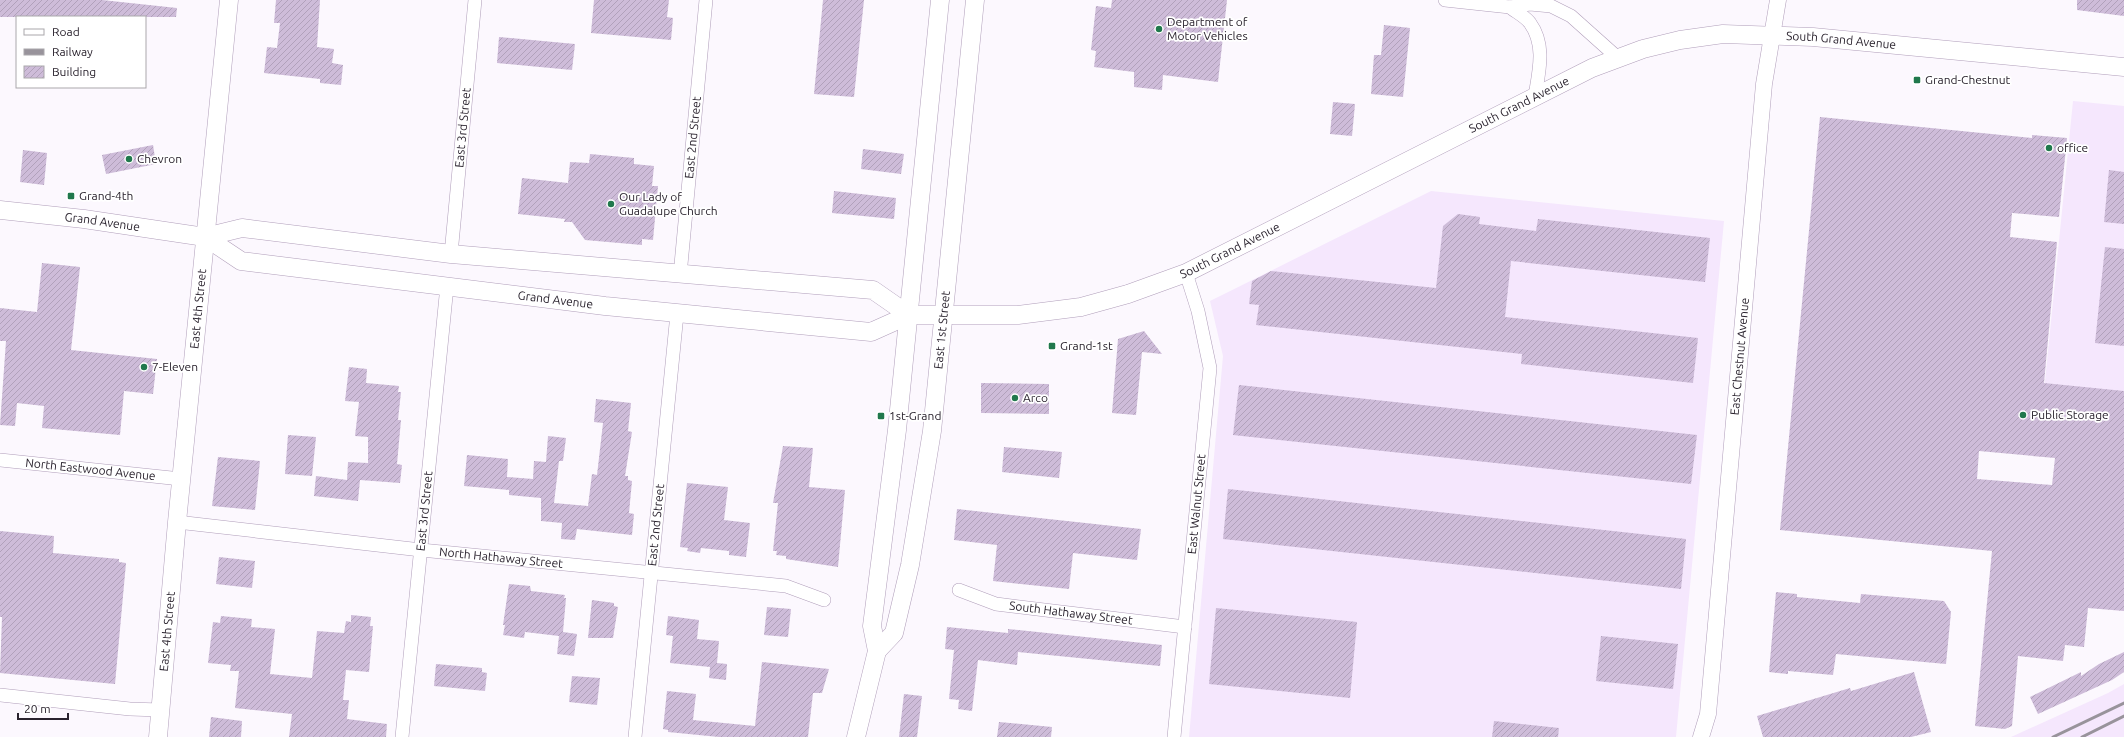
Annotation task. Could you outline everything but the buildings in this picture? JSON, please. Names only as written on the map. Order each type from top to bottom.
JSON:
[{"type":"main road","name":"East 4th Street","points":[[158,737],[181,479],[229,0]]},
{"type":"main road","name":"East 1st Street","points":[[856,737],[877,651],[872,626],[897,430],[940,0]]},
{"type":"main road","name":"East 1st Street","points":[[877,651],[894,633],[910,564],[932,431],[975,0]]},
{"type":"main road","name":"South Grand Avenue","points":[[944,316],[1018,315],[1081,307],[1128,294],[1186,273],[1535,96],[1618,58],[1680,40],[1723,34],[1813,37],[2124,66]]},
{"type":"main road","name":"Grand Avenue","points":[[0,210],[84,219],[205,237],[242,228],[452,254],[680,275],[873,290],[909,315]]},
{"type":"main road","name":"Grand Avenue","points":[[205,237],[241,261],[677,314],[871,332],[909,315],[944,316]]},
{"type":"street","name":"East 3rd Street","points":[[452,254],[475,0]]},
{"type":"street","name":"East 2nd Street","points":[[680,275],[706,0]]},
{"type":"street","points":[[1445,0],[1510,7],[1530,4],[1552,6],[1571,16],[1618,58]]},
{"type":"street","name":"East Chestnut Avenue","points":[[1701,737],[1708,714],[1764,84],[1778,0]]},
{"type":"street","points":[[1510,7],[1530,22],[1539,41],[1541,62],[1535,96]]},
{"type":"street","name":"East Walnut Street","points":[[1174,737],[1210,368],[1198,311],[1186,273]]},
{"type":"street","name":"East 3rd Street","points":[[402,737],[447,286]]},
{"type":"street","name":"East 2nd Street","points":[[635,737],[650,572],[677,314]]},
{"type":"street","name":"North Eastwood Avenue","points":[[0,460],[181,479]]},
{"type":"street","name":"North Hathaway Street","points":[[177,522],[421,550],[786,586],[824,600]]},
{"type":"street","name":"South Hathaway Street","points":[[959,590],[996,604],[1185,628]]},
{"type":"street","points":[[0,695],[130,709],[160,710]]},
{"type":"street","name":"East Chestnut Avenue","points":[[1708,714],[1712,737]]},
{"type":"shaded area","points":[[2073,101],[2124,106],[2124,428],[2041,421]]},
{"type":"shaded area","points":[[1431,191],[1724,221],[1676,737],[1189,737],[1223,356],[1210,301]]},
{"type":"shaded area","points":[[2124,684],[2124,737],[2011,737],[2108,693]]},
{"type":"railway","points":[[2053,737],[2124,703]]},
{"type":"railway","points":[[2082,737],[2124,716]]},
{"type":"place","name":"Department of Motor Vehicles","points":[[1159,29]]},
{"type":"place","name":"Grand-Chestnut","points":[[1917,80]]},
{"type":"place","name":"office","points":[[2049,148]]},
{"type":"place","name":"Chevron","points":[[129,159]]},
{"type":"place","name":"Grand-4th","points":[[71,196]]},
{"type":"place","name":"Our Lady of Guadalupe Church","points":[[611,204]]},
{"type":"place","name":"Grand-1st","points":[[1052,346]]},
{"type":"place","name":"7-Eleven","points":[[144,367]]},
{"type":"place","name":"Arco","points":[[1015,398]]},
{"type":"place","name":"Public Storage","points":[[2023,415]]},
{"type":"place","name":"1st-Grand","points":[[881,416]]}]
